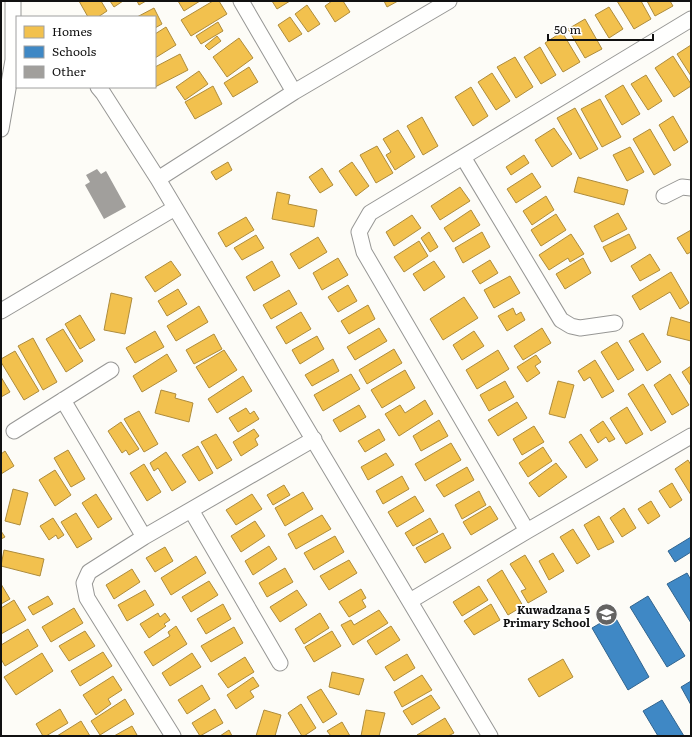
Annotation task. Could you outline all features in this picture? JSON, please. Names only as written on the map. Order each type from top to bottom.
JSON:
[{"type":"street","points":[[1,130],[15,60],[13,1]]},
{"type":"street","points":[[241,1],[294,92]]},
{"type":"street","points":[[158,178],[294,92],[449,1]]},
{"type":"street","points":[[527,531],[364,252],[359,232],[370,213],[691,20]]},
{"type":"street","points":[[99,88],[158,178],[490,736]]},
{"type":"street","points":[[463,157],[561,320],[571,326],[580,328],[615,323]]},
{"type":"street","points":[[664,196],[682,187],[691,188]]},
{"type":"street","points":[[1,311],[175,208]]},
{"type":"street","points":[[14,431],[111,370]]},
{"type":"street","points":[[63,400],[144,537]]},
{"type":"street","points":[[410,601],[691,436]]},
{"type":"street","points":[[173,736],[87,598],[84,583],[89,572],[144,537],[314,439]]},
{"type":"street","points":[[191,510],[280,664]]},
{"type":"building: Homes","points":[[79,1],[101,1],[107,11],[100,16],[87,16]]},
{"type":"building: Homes","points":[[110,1],[123,1],[114,7]]},
{"type":"building: Homes","points":[[137,1],[146,1],[139,5]]},
{"type":"building: Homes","points":[[178,1],[200,1],[184,11]]},
{"type":"building: Homes","points":[[213,1],[219,1],[227,14],[191,36],[181,20]]},
{"type":"building: Homes","points":[[272,1],[290,1],[277,9]]},
{"type":"building: Homes","points":[[332,1],[343,1],[350,12],[335,22],[325,6]]},
{"type":"building: Homes","points":[[384,1],[398,1],[387,7]]},
{"type":"building: Homes","points":[[617,1],[641,1],[651,19],[634,29]]},
{"type":"building: Homes","points":[[647,1],[670,1],[673,6],[655,16]]},
{"type":"building: Homes","points":[[307,5],[320,24],[308,32],[295,14]]},
{"type":"building: Homes","points":[[609,7],[623,29],[609,38],[595,15]]},
{"type":"building: Homes","points":[[154,8],[162,24],[156,27],[156,16],[139,16]]},
{"type":"building: Homes","points":[[290,17],[302,34],[289,42],[278,25]]},
{"type":"building: Homes","points":[[585,19],[602,49],[585,58],[568,29]]},
{"type":"building: Homes","points":[[218,22],[223,31],[201,44],[196,36]]},
{"type":"building: Homes","points":[[166,27],[176,45],[156,57],[156,33]]},
{"type":"building: Homes","points":[[562,32],[580,62],[563,72],[545,43]]},
{"type":"building: Homes","points":[[217,36],[221,41],[209,50],[205,46]]},
{"type":"building: Homes","points":[[239,38],[253,58],[227,77],[213,57]]},
{"type":"building: Homes","points":[[691,45],[691,76],[677,54]]},
{"type":"building: Homes","points":[[540,47],[556,75],[541,84],[524,57]]},
{"type":"building: Homes","points":[[180,54],[188,70],[156,86],[156,66]]},
{"type":"building: Homes","points":[[673,56],[691,84],[691,86],[674,97],[655,68]]},
{"type":"building: Homes","points":[[515,57],[533,87],[516,98],[497,67]]},
{"type":"building: Homes","points":[[249,67],[258,82],[233,97],[224,83]]},
{"type":"building: Homes","points":[[199,71],[208,84],[185,100],[176,87]]},
{"type":"building: Homes","points":[[492,73],[510,101],[496,110],[478,82]]},
{"type":"building: Homes","points":[[646,75],[662,101],[648,110],[631,84]]},
{"type":"building: Homes","points":[[623,85],[640,114],[622,125],[605,96]]},
{"type":"building: Homes","points":[[213,86],[222,104],[195,119],[185,102]]},
{"type":"building: Homes","points":[[471,87],[488,116],[473,126],[455,97]]},
{"type":"building: Homes","points":[[600,99],[621,137],[602,147],[581,109]]},
{"type":"building: Homes","points":[[575,108],[598,149],[580,159],[557,118]]},
{"type":"building: Homes","points":[[673,116],[688,142],[674,151],[659,125]]},
{"type":"building: Homes","points":[[422,117],[438,146],[423,155],[407,126]]},
{"type":"building: Homes","points":[[554,128],[572,154],[552,167],[535,140]]},
{"type":"building: Homes","points":[[650,129],[671,165],[654,175],[633,139]]},
{"type":"building: Homes","points":[[398,130],[415,157],[395,170],[386,155],[391,152],[383,139]]},
{"type":"building: Homes","points":[[377,146],[393,173],[376,183],[360,155]]},
{"type":"building: Homes","points":[[630,147],[644,172],[627,181],[613,155]]},
{"type":"building: Homes","points":[[524,155],[529,163],[511,175],[506,167]]},
{"type":"building: Homes","points":[[228,162],[232,170],[216,180],[211,172]]},
{"type":"building: Homes","points":[[352,162],[369,186],[356,196],[339,171]]},
{"type":"building: Homes","points":[[322,168],[333,185],[320,193],[309,177]]},
{"type":"building: Homes","points":[[532,173],[541,187],[516,203],[507,189]]},
{"type":"building: Homes","points":[[578,177],[628,190],[624,205],[574,192]]},
{"type":"building: Homes","points":[[460,187],[470,201],[440,220],[431,206]]},
{"type":"building: Homes","points":[[277,192],[290,195],[288,204],[317,210],[314,227],[272,219]]},
{"type":"building: Homes","points":[[546,196],[554,210],[532,225],[523,211]]},
{"type":"building: Homes","points":[[471,210],[480,225],[453,242],[444,228]]},
{"type":"building: Homes","points":[[618,213],[627,229],[602,242],[594,226]]},
{"type":"building: Homes","points":[[556,214],[566,230],[541,246],[531,230]]},
{"type":"building: Homes","points":[[412,215],[421,228],[394,246],[386,232]]},
{"type":"building: Homes","points":[[246,217],[254,230],[226,247],[218,233]]},
{"type":"building: Homes","points":[[691,230],[691,252],[687,254],[677,238]]},
{"type":"building: Homes","points":[[429,232],[438,247],[430,252],[421,238]]},
{"type":"building: Homes","points":[[482,232],[490,247],[463,263],[455,248]]},
{"type":"building: Homes","points":[[571,234],[584,254],[570,262],[568,258],[549,270],[539,255]]},
{"type":"building: Homes","points":[[629,234],[636,248],[611,262],[603,247]]},
{"type":"building: Homes","points":[[256,235],[264,248],[242,260],[234,248]]},
{"type":"building: Homes","points":[[318,237],[327,252],[299,269],[290,254]]},
{"type":"building: Homes","points":[[419,241],[428,256],[404,272],[394,257]]},
{"type":"building: Homes","points":[[650,254],[660,270],[640,281],[631,266]]},
{"type":"building: Homes","points":[[338,258],[348,275],[322,290],[313,273]]},
{"type":"building: Homes","points":[[583,258],[591,273],[565,289],[556,274]]},
{"type":"building: Homes","points":[[490,260],[498,273],[480,284],[472,271]]},
{"type":"building: Homes","points":[[171,261],[181,275],[155,292],[145,277]]},
{"type":"building: Homes","points":[[272,261],[280,276],[254,291],[246,277]]},
{"type":"building: Homes","points":[[434,261],[445,277],[424,291],[413,274]]},
{"type":"building: Homes","points":[[671,272],[689,303],[680,309],[670,292],[640,310],[632,296]]},
{"type":"building: Homes","points":[[510,276],[520,293],[494,308],[484,290]]},
{"type":"building: Homes","points":[[348,285],[357,301],[338,312],[328,297]]},
{"type":"building: Homes","points":[[178,289],[187,304],[167,316],[158,301]]},
{"type":"building: Homes","points":[[289,290],[297,304],[271,319],[263,305]]},
{"type":"building: Homes","points":[[111,293],[132,298],[125,334],[104,330]]},
{"type":"building: Homes","points":[[464,297],[478,318],[443,340],[430,319]]},
{"type":"building: Homes","points":[[368,305],[375,319],[349,334],[341,321]]},
{"type":"building: Homes","points":[[199,306],[208,322],[176,341],[167,326]]},
{"type":"building: Homes","points":[[513,308],[516,315],[521,312],[525,320],[507,331],[498,316]]},
{"type":"building: Homes","points":[[301,312],[311,329],[286,344],[276,327]]},
{"type":"building: Homes","points":[[80,315],[95,340],[80,349],[65,324]]},
{"type":"building: Homes","points":[[671,317],[691,323],[691,341],[667,335]]},
{"type":"building: Homes","points":[[379,328],[387,341],[355,360],[347,347]]},
{"type":"building: Homes","points":[[542,328],[551,343],[523,360],[514,346]]},
{"type":"building: Homes","points":[[63,329],[83,361],[66,372],[46,339]]},
{"type":"building: Homes","points":[[155,331],[164,347],[135,363],[126,348]]},
{"type":"building: Homes","points":[[474,331],[484,346],[462,360],[453,345]]},
{"type":"building: Homes","points":[[643,333],[661,362],[647,371],[629,341]]},
{"type":"building: Homes","points":[[214,334],[222,349],[194,364],[186,350]]},
{"type":"building: Homes","points":[[317,336],[324,349],[300,364],[292,350]]},
{"type":"building: Homes","points":[[33,338],[57,382],[43,390],[18,346]]},
{"type":"building: Homes","points":[[617,342],[634,370],[618,380],[601,352]]},
{"type":"building: Homes","points":[[394,349],[402,363],[367,384],[359,370]]},
{"type":"building: Homes","points":[[224,350],[237,370],[209,388],[196,367]]},
{"type":"building: Homes","points":[[498,350],[509,369],[477,389],[466,370]]},
{"type":"building: Homes","points":[[15,351],[39,391],[24,400],[1,362],[1,359]]},
{"type":"building: Homes","points":[[167,354],[177,371],[142,392],[133,376]]},
{"type":"building: Homes","points":[[536,355],[541,362],[535,366],[540,373],[527,382],[517,367]]},
{"type":"building: Homes","points":[[333,359],[339,371],[312,386],[305,375]]},
{"type":"building: Homes","points":[[595,360],[614,391],[602,398],[590,377],[584,381],[578,371]]},
{"type":"building: Homes","points":[[691,366],[691,386],[682,372]]},
{"type":"building: Homes","points":[[405,370],[415,388],[382,408],[371,390]]},
{"type":"building: Homes","points":[[351,374],[360,389],[323,411],[314,395]]},
{"type":"building: Homes","points":[[670,374],[689,405],[672,415],[654,385]]},
{"type":"building: Homes","points":[[243,376],[252,391],[217,413],[208,399]]},
{"type":"building: Homes","points":[[1,377],[10,392],[1,397]]},
{"type":"building: Homes","points":[[505,381],[514,397],[489,411],[480,395]]},
{"type":"building: Homes","points":[[558,381],[574,385],[565,418],[549,414]]},
{"type":"building: Homes","points":[[643,384],[666,422],[651,431],[628,394]]},
{"type":"building: Homes","points":[[161,390],[176,394],[175,398],[193,403],[189,422],[155,413]]},
{"type":"building: Homes","points":[[425,400],[433,414],[399,436],[385,414],[400,405],[405,413]]},
{"type":"building: Homes","points":[[517,402],[527,418],[498,436],[488,420]]},
{"type":"building: Homes","points":[[359,405],[366,417],[340,432],[333,420]]},
{"type":"building: Homes","points":[[627,407],[643,434],[626,444],[610,418]]},
{"type":"building: Homes","points":[[246,408],[250,414],[254,411],[259,419],[238,432],[229,418]]},
{"type":"building: Homes","points":[[139,411],[158,444],[144,452],[124,419]]},
{"type":"building: Homes","points":[[439,420],[448,436],[421,451],[413,436]]},
{"type":"building: Homes","points":[[603,421],[615,439],[609,442],[606,437],[598,443],[590,430]]},
{"type":"building: Homes","points":[[121,422],[139,449],[129,455],[126,450],[122,453],[108,431]]},
{"type":"building: Homes","points":[[534,426],[544,442],[522,455],[513,439]]},
{"type":"building: Homes","points":[[254,429],[259,436],[255,439],[258,445],[241,456],[233,442]]},
{"type":"building: Homes","points":[[379,429],[385,440],[365,452],[358,441]]},
{"type":"building: Homes","points":[[216,434],[232,460],[217,469],[201,442]]},
{"type":"building: Homes","points":[[581,434],[598,460],[586,468],[569,442]]},
{"type":"building: Homes","points":[[451,443],[461,460],[425,481],[415,464]]},
{"type":"building: Homes","points":[[198,446],[213,473],[199,481],[182,455]]},
{"type":"building: Homes","points":[[543,447],[552,461],[528,477],[519,463]]},
{"type":"building: Homes","points":[[68,450],[85,479],[71,487],[54,458]]},
{"type":"building: Homes","points":[[5,451],[14,466],[1,474],[1,454]]},
{"type":"building: Homes","points":[[166,452],[186,482],[172,491],[158,468],[154,471],[150,463]]},
{"type":"building: Homes","points":[[386,453],[394,465],[368,480],[361,467]]},
{"type":"building: Homes","points":[[688,460],[691,465],[691,495],[675,469]]},
{"type":"building: Homes","points":[[556,463],[567,477],[539,497],[529,483]]},
{"type":"building: Homes","points":[[144,464],[161,492],[147,501],[130,473]]},
{"type":"building: Homes","points":[[467,467],[474,480],[444,497],[436,485]]},
{"type":"building: Homes","points":[[55,470],[71,495],[55,506],[39,480]]},
{"type":"building: Homes","points":[[402,476],[409,489],[383,504],[376,491]]},
{"type":"building: Homes","points":[[672,483],[682,500],[670,508],[659,491]]},
{"type":"building: Homes","points":[[284,485],[290,495],[273,505],[267,495]]},
{"type":"building: Homes","points":[[13,489],[28,493],[20,525],[5,521]]},
{"type":"building: Homes","points":[[479,491],[486,505],[462,519],[455,505]]},
{"type":"building: Homes","points":[[303,492],[313,509],[285,526],[275,508]]},
{"type":"building: Homes","points":[[96,494],[112,519],[98,528],[82,503]]},
{"type":"building: Homes","points":[[252,494],[262,509],[236,525],[226,510]]},
{"type":"building: Homes","points":[[415,496],[424,511],[397,527],[388,512]]},
{"type":"building: Homes","points":[[651,501],[660,516],[648,524],[638,509]]},
{"type":"building: Homes","points":[[490,506],[498,519],[471,535],[463,522]]},
{"type":"building: Homes","points":[[624,508],[636,528],[622,537],[610,518]]},
{"type":"building: Homes","points":[[76,513],[92,539],[77,548],[61,522]]},
{"type":"building: Homes","points":[[322,515],[331,529],[296,549],[288,534]]},
{"type":"building: Homes","points":[[599,516],[614,542],[598,550],[584,525]]},
{"type":"building: Homes","points":[[53,518],[64,535],[58,539],[56,535],[49,540],[40,526]]},
{"type":"building: Homes","points":[[430,518],[438,532],[413,546],[405,533]]},
{"type":"building: Homes","points":[[255,521],[265,536],[241,552],[231,536]]},
{"type":"building: Homes","points":[[573,529],[590,556],[577,564],[560,537]]},
{"type":"building: Homes","points":[[1,531],[5,537],[1,539]]},
{"type":"building: Homes","points":[[443,533],[451,548],[425,563],[416,548]]},
{"type":"building: Homes","points":[[335,536],[344,552],[314,570],[304,553]]},
{"type":"building: Homes","points":[[269,546],[277,559],[253,575],[245,561]]},
{"type":"building: Homes","points":[[165,547],[173,561],[155,572],[146,558]]},
{"type":"building: Homes","points":[[4,550],[44,559],[40,576],[1,566]]},
{"type":"building: Homes","points":[[553,553],[564,571],[549,580],[539,561]]},
{"type":"building: Homes","points":[[525,555],[547,592],[528,603],[521,591],[526,589],[510,564]]},
{"type":"building: Homes","points":[[196,556],[206,573],[171,595],[161,578]]},
{"type":"building: Homes","points":[[349,560],[357,573],[329,590],[320,576]]},
{"type":"building: Homes","points":[[285,568],[293,582],[267,597],[259,583]]},
{"type":"building: Homes","points":[[132,569],[140,582],[114,599],[106,585]]},
{"type":"building: Homes","points":[[502,570],[523,606],[508,615],[487,580]]},
{"type":"building: Homes","points":[[209,581],[218,595],[191,612],[182,597]]},
{"type":"building: Homes","points":[[1,584],[10,599],[1,604]]},
{"type":"building: Homes","points":[[479,586],[488,600],[462,616],[453,602]]},
{"type":"building: Homes","points":[[361,589],[366,598],[362,600],[366,607],[349,617],[339,602]]},
{"type":"building: Homes","points":[[145,590],[154,605],[127,621],[118,605]]},
{"type":"building: Homes","points":[[297,590],[307,605],[280,622],[270,607]]},
{"type":"building: Homes","points":[[48,596],[53,604],[33,615],[28,607]]},
{"type":"building: Homes","points":[[14,600],[26,620],[1,634],[1,608]]},
{"type":"building: Homes","points":[[223,604],[231,619],[206,634],[197,619]]},
{"type":"building: Homes","points":[[491,604],[500,620],[474,635],[464,621]]},
{"type":"building: Homes","points":[[74,608],[83,623],[51,642],[42,627]]},
{"type":"building: Homes","points":[[379,610],[388,623],[353,645],[341,625],[351,620],[354,625]]},
{"type":"building: Homes","points":[[158,613],[160,617],[165,613],[170,620],[164,624],[166,626],[149,638],[140,624]]},
{"type":"building: Homes","points":[[320,613],[329,628],[304,644],[295,629]]},
{"type":"building: Homes","points":[[176,626],[187,644],[153,666],[144,652],[170,636],[168,632]]},
{"type":"building: Homes","points":[[391,626],[400,640],[376,655],[367,641]]},
{"type":"building: Homes","points":[[234,627],[243,643],[211,662],[201,646]]},
{"type":"building: Homes","points":[[28,629],[38,646],[5,666],[1,659],[1,645]]},
{"type":"building: Homes","points":[[85,631],[95,646],[69,661],[59,646]]},
{"type":"building: Homes","points":[[332,631],[341,646],[314,662],[305,647]]},
{"type":"building: Homes","points":[[103,652],[112,666],[80,686],[71,671]]},
{"type":"building: Homes","points":[[42,653],[53,671],[16,695],[4,677]]},
{"type":"building: Homes","points":[[192,653],[201,667],[170,686],[162,673]]},
{"type":"building: Homes","points":[[407,654],[415,668],[394,681],[385,667]]},
{"type":"building: Homes","points":[[245,657],[254,672],[228,688],[218,674]]},
{"type":"building: Homes","points":[[563,659],[573,677],[539,697],[528,679]]},
{"type":"building: Homes","points":[[332,672],[364,679],[359,695],[329,687]]},
{"type":"building: Homes","points":[[422,675],[432,690],[402,707],[394,692]]},
{"type":"building: Homes","points":[[113,676],[122,690],[108,699],[111,704],[96,715],[83,695]]},
{"type":"building: Homes","points":[[253,677],[259,686],[250,691],[254,697],[236,709],[227,695]]},
{"type":"building: Homes","points":[[202,685],[210,699],[187,714],[178,700]]},
{"type":"building: Homes","points":[[321,689],[337,714],[323,723],[307,697]]},
{"type":"building: Homes","points":[[431,695],[440,708],[412,725],[403,711]]},
{"type":"building: Homes","points":[[125,699],[134,714],[100,735],[91,721]]},
{"type":"building: Homes","points":[[301,704],[316,728],[304,736],[302,736],[288,713]]},
{"type":"building: Homes","points":[[60,709],[68,723],[46,736],[43,736],[36,724]]},
{"type":"building: Homes","points":[[215,709],[223,723],[200,736],[192,723]]},
{"type":"building: Homes","points":[[264,710],[281,715],[275,736],[256,736]]},
{"type":"building: Homes","points":[[366,710],[385,713],[379,736],[361,736]]},
{"type":"building: Homes","points":[[445,718],[454,733],[448,736],[417,735]]},
{"type":"building: Homes","points":[[81,721],[90,736],[57,736]]},
{"type":"building: Homes","points":[[342,722],[350,736],[331,736],[327,731]]},
{"type":"building: Homes","points":[[132,726],[137,735],[114,736]]},
{"type":"building: Homes","points":[[229,730],[232,736],[220,736]]},
{"type":"building: Schools","points":[[691,537],[691,552],[675,562],[668,551]]},
{"type":"building: Schools","points":[[687,573],[691,580],[691,623],[667,584]]},
{"type":"building: Schools","points":[[648,596],[685,656],[667,667],[630,607]]},
{"type":"building: Schools","points":[[614,615],[649,677],[628,690],[592,628]]},
{"type":"building: Schools","points":[[691,681],[691,705],[681,687]]},
{"type":"building: Schools","points":[[662,700],[684,736],[658,736],[643,711]]},
{"type":"building: Other","points":[[97,169],[101,174],[106,171],[126,207],[104,219],[85,185],[90,182],[86,175]]},
{"type":"place","name":"Kuwadzana 5 Primary School","points":[[606,615]]}]
